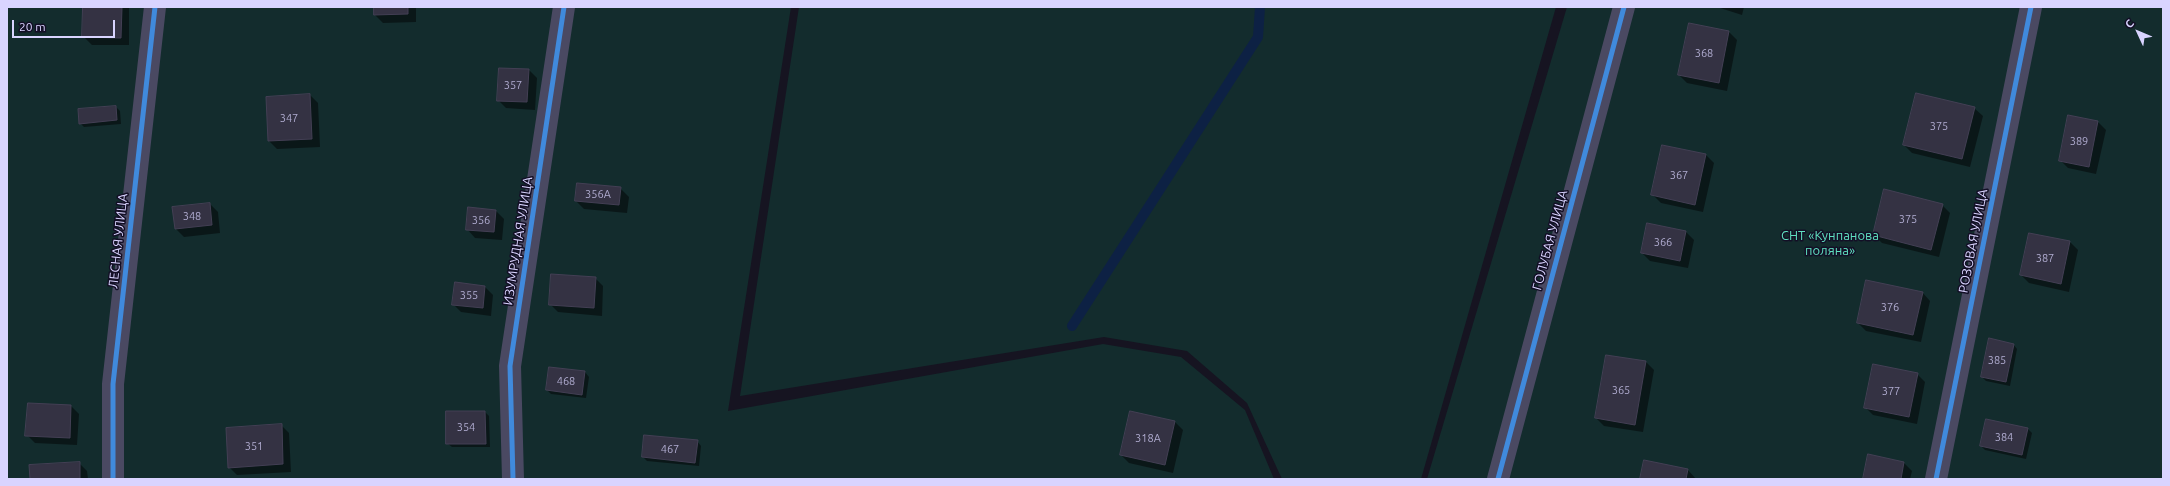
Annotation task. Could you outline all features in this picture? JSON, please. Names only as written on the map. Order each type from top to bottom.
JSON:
[{"type":"street","name":"ЛЕСНАЯ УЛИЦА","points":[[113,479],[113,384],[155,7]]},
{"type":"street","name":"ИЗУМРУДНАЯ УЛИЦА","points":[[513,479],[510,366],[564,7]]},
{"type":"street","name":"ГОЛУБАЯ УЛИЦА","points":[[1498,479],[1624,7]]},
{"type":"street","name":"РОЗОВАЯ УЛИЦА","points":[[1936,479],[2031,7]]},
{"type":"green space","points":[[7,7],[791,7],[728,411],[1103,344],[1181,357],[1245,410],[1274,479],[7,479]]},
{"type":"green space","points":[[799,7],[1556,7],[1421,479],[1282,479],[1247,403],[1187,351],[1104,337],[740,396]]},
{"type":"green space","name":"СНТ «Кунпанова поляна»","points":[[1567,7],[2163,7],[2163,479],[1427,479]]},
{"type":"building","points":[[83,7],[122,7],[121,38],[82,37]]},
{"type":"building","points":[[374,7],[408,7],[408,14],[374,15]]},
{"type":"building","points":[[1689,23],[1729,31],[1719,83],[1678,75]]},
{"type":"building","points":[[499,68],[529,69],[527,102],[497,101]]},
{"type":"building","points":[[1916,93],[1975,107],[1962,159],[1903,145]]},
{"type":"building","points":[[310,94],[312,139],[268,141],[266,97]]},
{"type":"building","points":[[116,106],[117,120],[79,124],[78,109]]},
{"type":"building","points":[[2068,115],[2098,121],[2089,167],[2059,161]]},
{"type":"building","points":[[1662,145],[1706,154],[1695,205],[1651,195]]},
{"type":"building","points":[[577,183],[621,187],[619,205],[575,201]]},
{"type":"building","points":[[1884,189],[1943,204],[1931,250],[1873,235]]},
{"type":"building","points":[[210,203],[212,225],[175,229],[172,207]]},
{"type":"building","points":[[468,207],[496,210],[494,232],[466,230]]},
{"type":"building","points":[[1647,223],[1686,231],[1680,261],[1641,253]]},
{"type":"building","points":[[2029,233],[2070,241],[2061,284],[2020,275]]},
{"type":"building","points":[[551,274],[596,277],[594,308],[549,305]]},
{"type":"building","points":[[1866,280],[1923,292],[1913,335],[1857,323]]},
{"type":"building","points":[[455,282],[485,286],[483,308],[452,305]]},
{"type":"building","points":[[1989,338],[2014,344],[2006,382],[1981,377]]},
{"type":"building","points":[[1606,355],[1646,361],[1635,425],[1595,418]]},
{"type":"building","points":[[1873,364],[1918,373],[1909,417],[1864,408]]},
{"type":"building","points":[[549,367],[585,371],[582,395],[546,390]]},
{"type":"building","points":[[28,403],[71,405],[70,438],[25,436]]},
{"type":"building","points":[[446,411],[485,411],[486,444],[446,444]]},
{"type":"building","points":[[1130,411],[1175,421],[1165,465],[1120,455]]},
{"type":"building","points":[[1986,419],[2028,428],[2022,455],[1980,446]]},
{"type":"building","points":[[282,424],[283,464],[228,468],[226,428]]},
{"type":"building","points":[[644,435],[698,440],[695,463],[642,457]]},
{"type":"building","points":[[1868,454],[1904,462],[1901,479],[1863,479]]},
{"type":"building","points":[[1644,460],[1688,469],[1686,479],[1640,479]]},
{"type":"building","points":[[80,462],[80,479],[30,479],[29,465]]},
{"type":"waterway","points":[[1072,326],[1258,37],[1260,7]]},
{"type":"cycle path","points":[[113,479],[113,384],[155,7]]},
{"type":"cycle path","points":[[513,479],[510,366],[564,7]]},
{"type":"cycle path","points":[[1498,479],[1624,7]]},
{"type":"cycle path","points":[[1936,479],[2031,7]]}]
